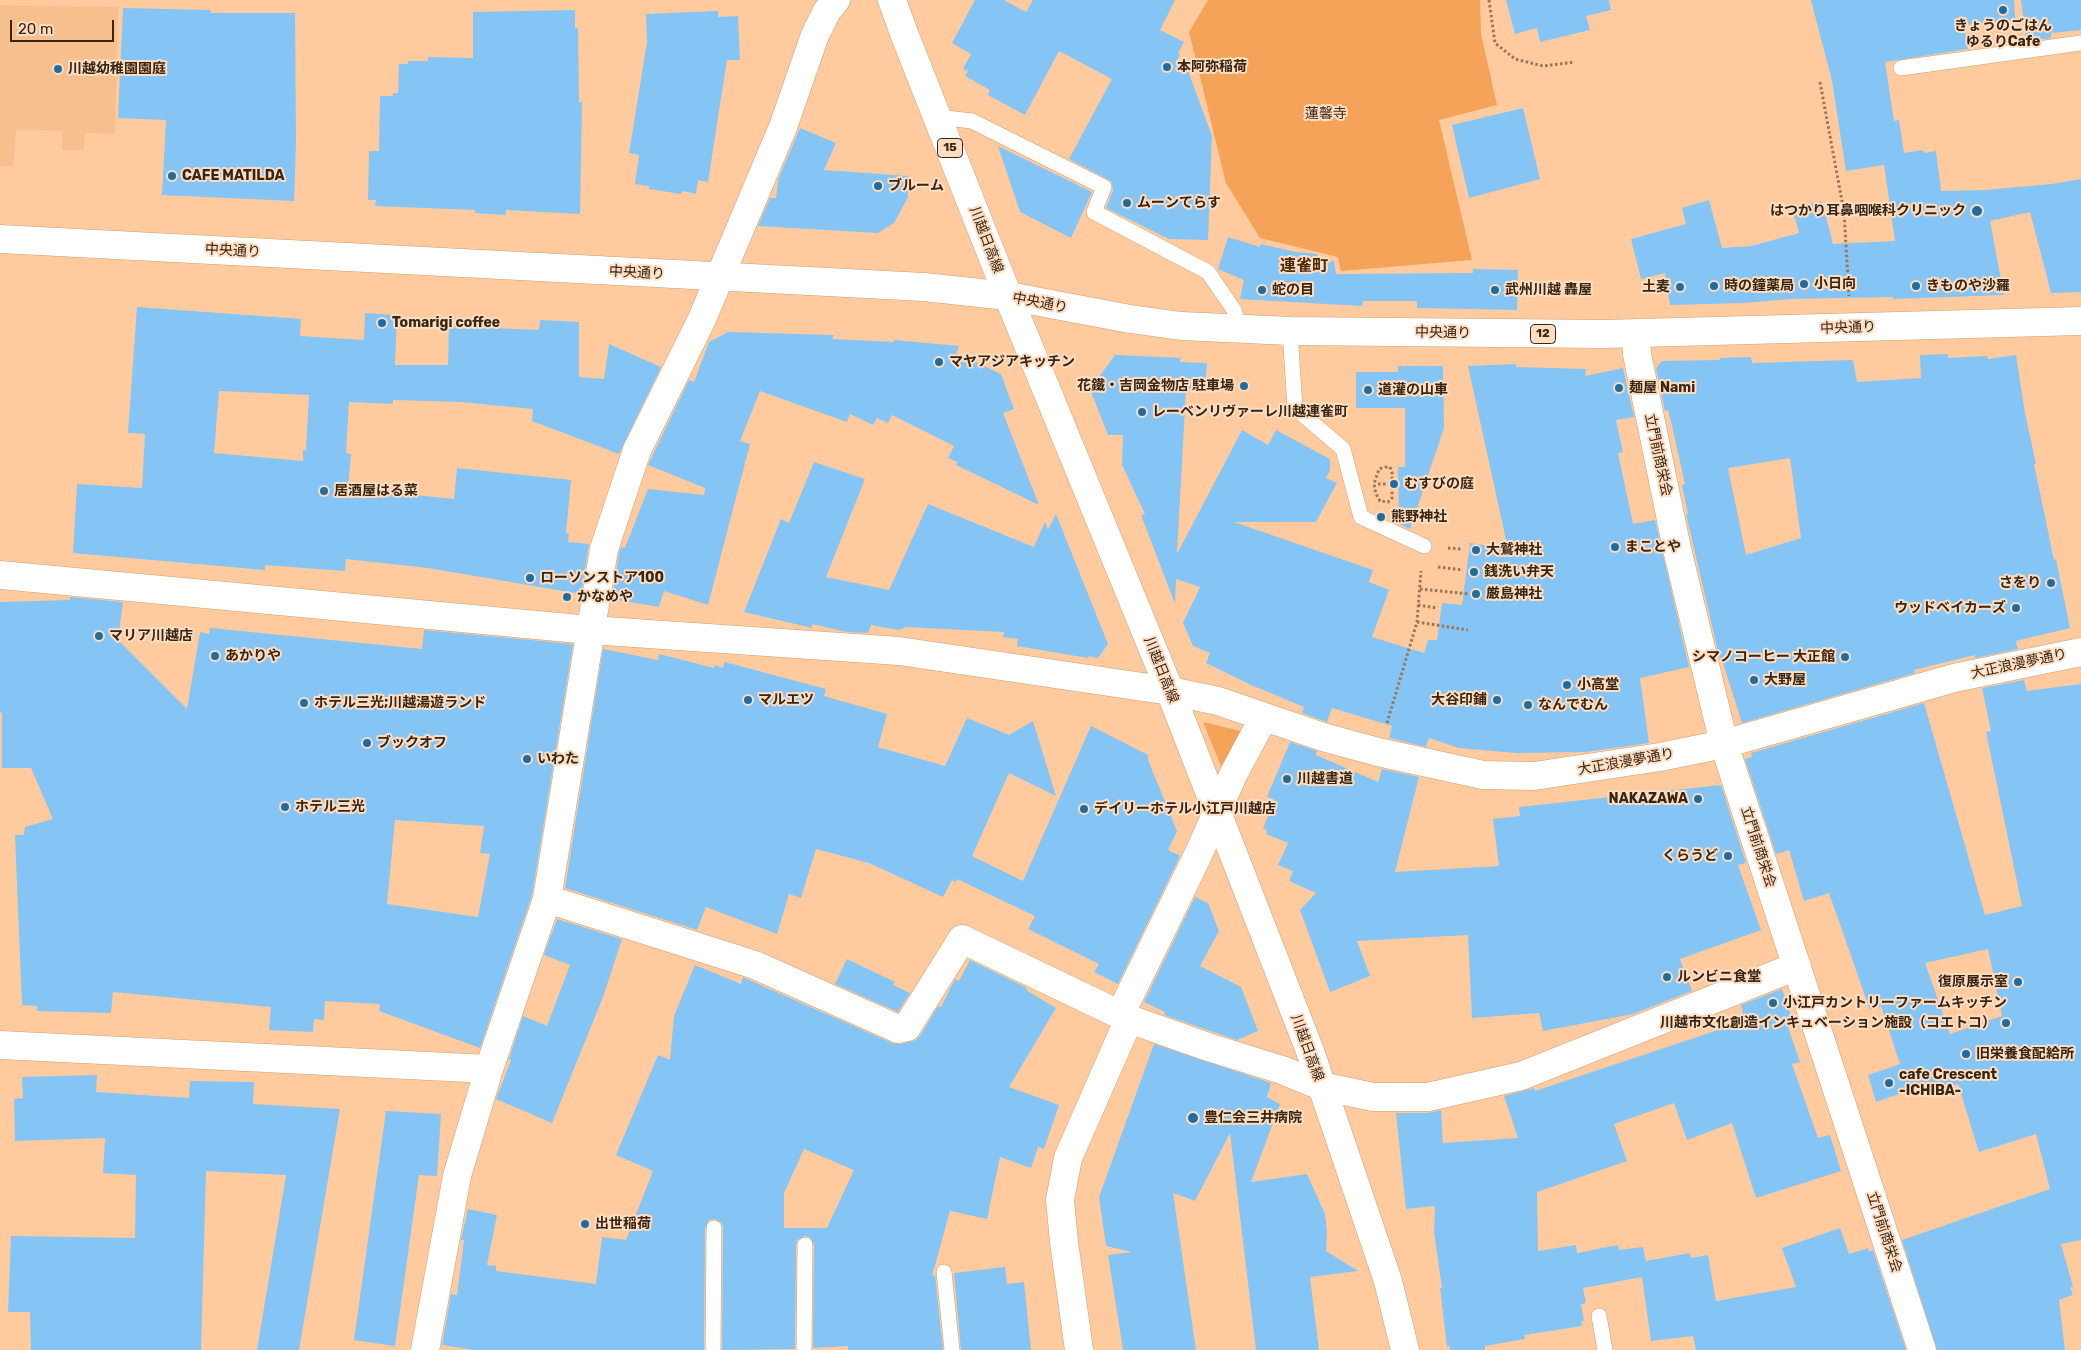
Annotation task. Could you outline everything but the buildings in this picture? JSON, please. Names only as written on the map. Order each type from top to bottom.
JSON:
[{"type":"street","points":[[425,1350],[457,1176],[489,1069],[547,899],[568,780],[604,548],[637,450],[702,319],[782,127],[815,35],[827,11],[836,0]]},
{"type":"street","name":"川越日高線","points":[[892,0],[1008,296],[1170,692],[1310,1051],[1388,1281],[1405,1350]]},
{"type":"street","name":"中央通り","points":[[0,239],[720,278],[924,287],[1008,296],[1130,320],[1239,329],[1636,334],[2081,321]]},
{"type":"street","name":"立門前商栄会","points":[[1636,334],[1637,354],[1677,549],[1724,744],[1922,1350]]},
{"type":"street","name":"大正浪漫夢通り","points":[[0,575],[590,630],[899,652],[1170,692],[1218,701],[1378,752],[1483,775],[1534,776],[1660,757],[1724,744],[1954,678],[2081,652]]},
{"type":"street","points":[[1079,1350],[1060,1200],[1068,1158],[1125,1017],[1216,812],[1233,775],[1264,717]]},
{"type":"street","points":[[547,899],[755,965],[898,1029],[907,1027],[962,939],[1125,1017],[1208,1047],[1282,1070],[1321,1086],[1373,1097],[1428,1096],[1521,1076],[1797,966]]},
{"type":"street","points":[[0,1045],[489,1069]]},
{"type":"lane","points":[[1901,68],[2081,43]]},
{"type":"lane","points":[[937,117],[972,121],[1104,187],[1094,212],[1208,272],[1234,310],[1239,329]]},
{"type":"lane","points":[[1290,331],[1295,408],[1343,449],[1361,517],[1424,546]]},
{"type":"lane","points":[[714,1228],[714,1350]]},
{"type":"lane","points":[[804,1350],[805,1245]]},
{"type":"lane","points":[[944,1272],[952,1350]]},
{"type":"lane","points":[[1599,1316],[1605,1350]]},
{"type":"path","points":[[1489,0],[1495,43],[1515,59],[1543,66],[1575,62]]},
{"type":"path","points":[[1820,82],[1844,212],[1850,305]]},
{"type":"path","points":[[1390,467],[1392,498],[1388,502],[1380,501],[1374,484],[1379,469],[1390,467]]},
{"type":"path","points":[[1378,752],[1417,622],[1424,546]]},
{"type":"path","points":[[1422,565],[1462,570]]},
{"type":"path","points":[[1420,589],[1470,594]]},
{"type":"path","points":[[1418,605],[1437,608]]},
{"type":"path","points":[[1417,622],[1468,630]]},
{"type":"shaded area","name":"川越幼稚園園庭","points":[[0,5],[118,7],[115,134],[85,133],[84,150],[62,150],[62,131],[16,130],[13,167],[0,166]]},
{"type":"green space","name":"蓮馨寺","points":[[1208,0],[1480,0],[1481,34],[1497,105],[1439,120],[1472,260],[1341,271],[1338,257],[1260,238],[1226,183],[1189,32]]},
{"type":"green space","points":[[1203,722],[1245,732],[1221,766]]},
{"type":"place","name":"きょうのごはん ゆるりCafe","points":[[2003,10]]},
{"type":"place","name":"本阿弥稲荷","points":[[1167,67]]},
{"type":"place","name":"川越幼稚園園庭","points":[[58,69]]},
{"type":"place","name":"CAFE MATILDA","points":[[172,176]]},
{"type":"place","name":"ブルーム","points":[[878,186]]},
{"type":"place","name":"ムーンてらす","points":[[1127,203]]},
{"type":"place","name":"はつかり耳鼻咽喉科クリニック","points":[[1977,211]]},
{"type":"place","name":"小日向","points":[[1804,284]]},
{"type":"place","name":"時の鐘薬局","points":[[1714,286]]},
{"type":"place","name":"きものや沙羅","points":[[1916,286]]},
{"type":"place","name":"土麦","points":[[1680,287]]},
{"type":"place","name":"蛇の目","points":[[1262,290]]},
{"type":"place","name":"武州川越 轟屋","points":[[1495,290]]},
{"type":"place","name":"Tomarigi coffee","points":[[382,323]]},
{"type":"place","name":"マヤアジアキッチン","points":[[939,362]]},
{"type":"place","name":"花鐵・吉岡金物店 駐車場","points":[[1244,386]]},
{"type":"place","name":"麺屋 Nami","points":[[1619,388]]},
{"type":"place","name":"道灌の山車","points":[[1368,390]]},
{"type":"place","name":"レーベンリヴァーレ川越連雀町","points":[[1142,412]]},
{"type":"place","name":"むすびの庭","points":[[1394,484]]},
{"type":"place","name":"居酒屋はる菜","points":[[324,491]]},
{"type":"place","name":"熊野神社","points":[[1381,517]]},
{"type":"place","name":"まことや","points":[[1615,547]]},
{"type":"place","name":"大鷲神社","points":[[1476,550]]},
{"type":"place","name":"銭洗い弁天","points":[[1474,572]]},
{"type":"place","name":"ローソンストア100","points":[[530,578]]},
{"type":"place","name":"さをり","points":[[2051,583]]},
{"type":"place","name":"厳島神社","points":[[1476,594]]},
{"type":"place","name":"かなめや","points":[[567,597]]},
{"type":"place","name":"ウッドベイカーズ","points":[[2016,608]]},
{"type":"place","name":"マリア川越店","points":[[99,636]]},
{"type":"place","name":"あかりや","points":[[215,656]]},
{"type":"place","name":"シマノコーヒー 大正館","points":[[1845,657]]},
{"type":"place","name":"大野屋","points":[[1754,680]]},
{"type":"place","name":"小高堂","points":[[1567,685]]},
{"type":"place","name":"マルエツ","points":[[748,700]]},
{"type":"place","name":"大谷印鋪","points":[[1497,700]]},
{"type":"place","name":"ホテル三光;川越湯遊ランド","points":[[304,703]]},
{"type":"place","name":"なんでむん","points":[[1528,705]]},
{"type":"place","name":"ブックオフ","points":[[367,743]]},
{"type":"place","name":"いわた","points":[[527,759]]},
{"type":"place","name":"川越書道","points":[[1287,779]]},
{"type":"place","name":"NAKAZAWA","points":[[1698,799]]},
{"type":"place","name":"ホテル三光","points":[[285,807]]},
{"type":"place","name":"デイリーホテル小江戸川越店","points":[[1084,809]]},
{"type":"place","name":"くらうど","points":[[1728,856]]},
{"type":"place","name":"ルンビニ食堂","points":[[1667,977]]},
{"type":"place","name":"復原展示室","points":[[2018,982]]},
{"type":"place","name":"小江戸カントリーファームキッチン","points":[[1773,1003]]},
{"type":"place","name":"川越市文化創造インキュベーション施設（コエトコ）","points":[[2006,1023]]},
{"type":"place","name":"旧栄養食配給所","points":[[1966,1054]]},
{"type":"place","name":"cafe Crescent -ICHIBA-","points":[[1889,1083]]},
{"type":"place","name":"豊仁会三井病院","points":[[1193,1118]]},
{"type":"place","name":"出世稲荷","points":[[585,1224]]},
{"type":"district","name":"連雀町","points":[[1304,266]]}]
